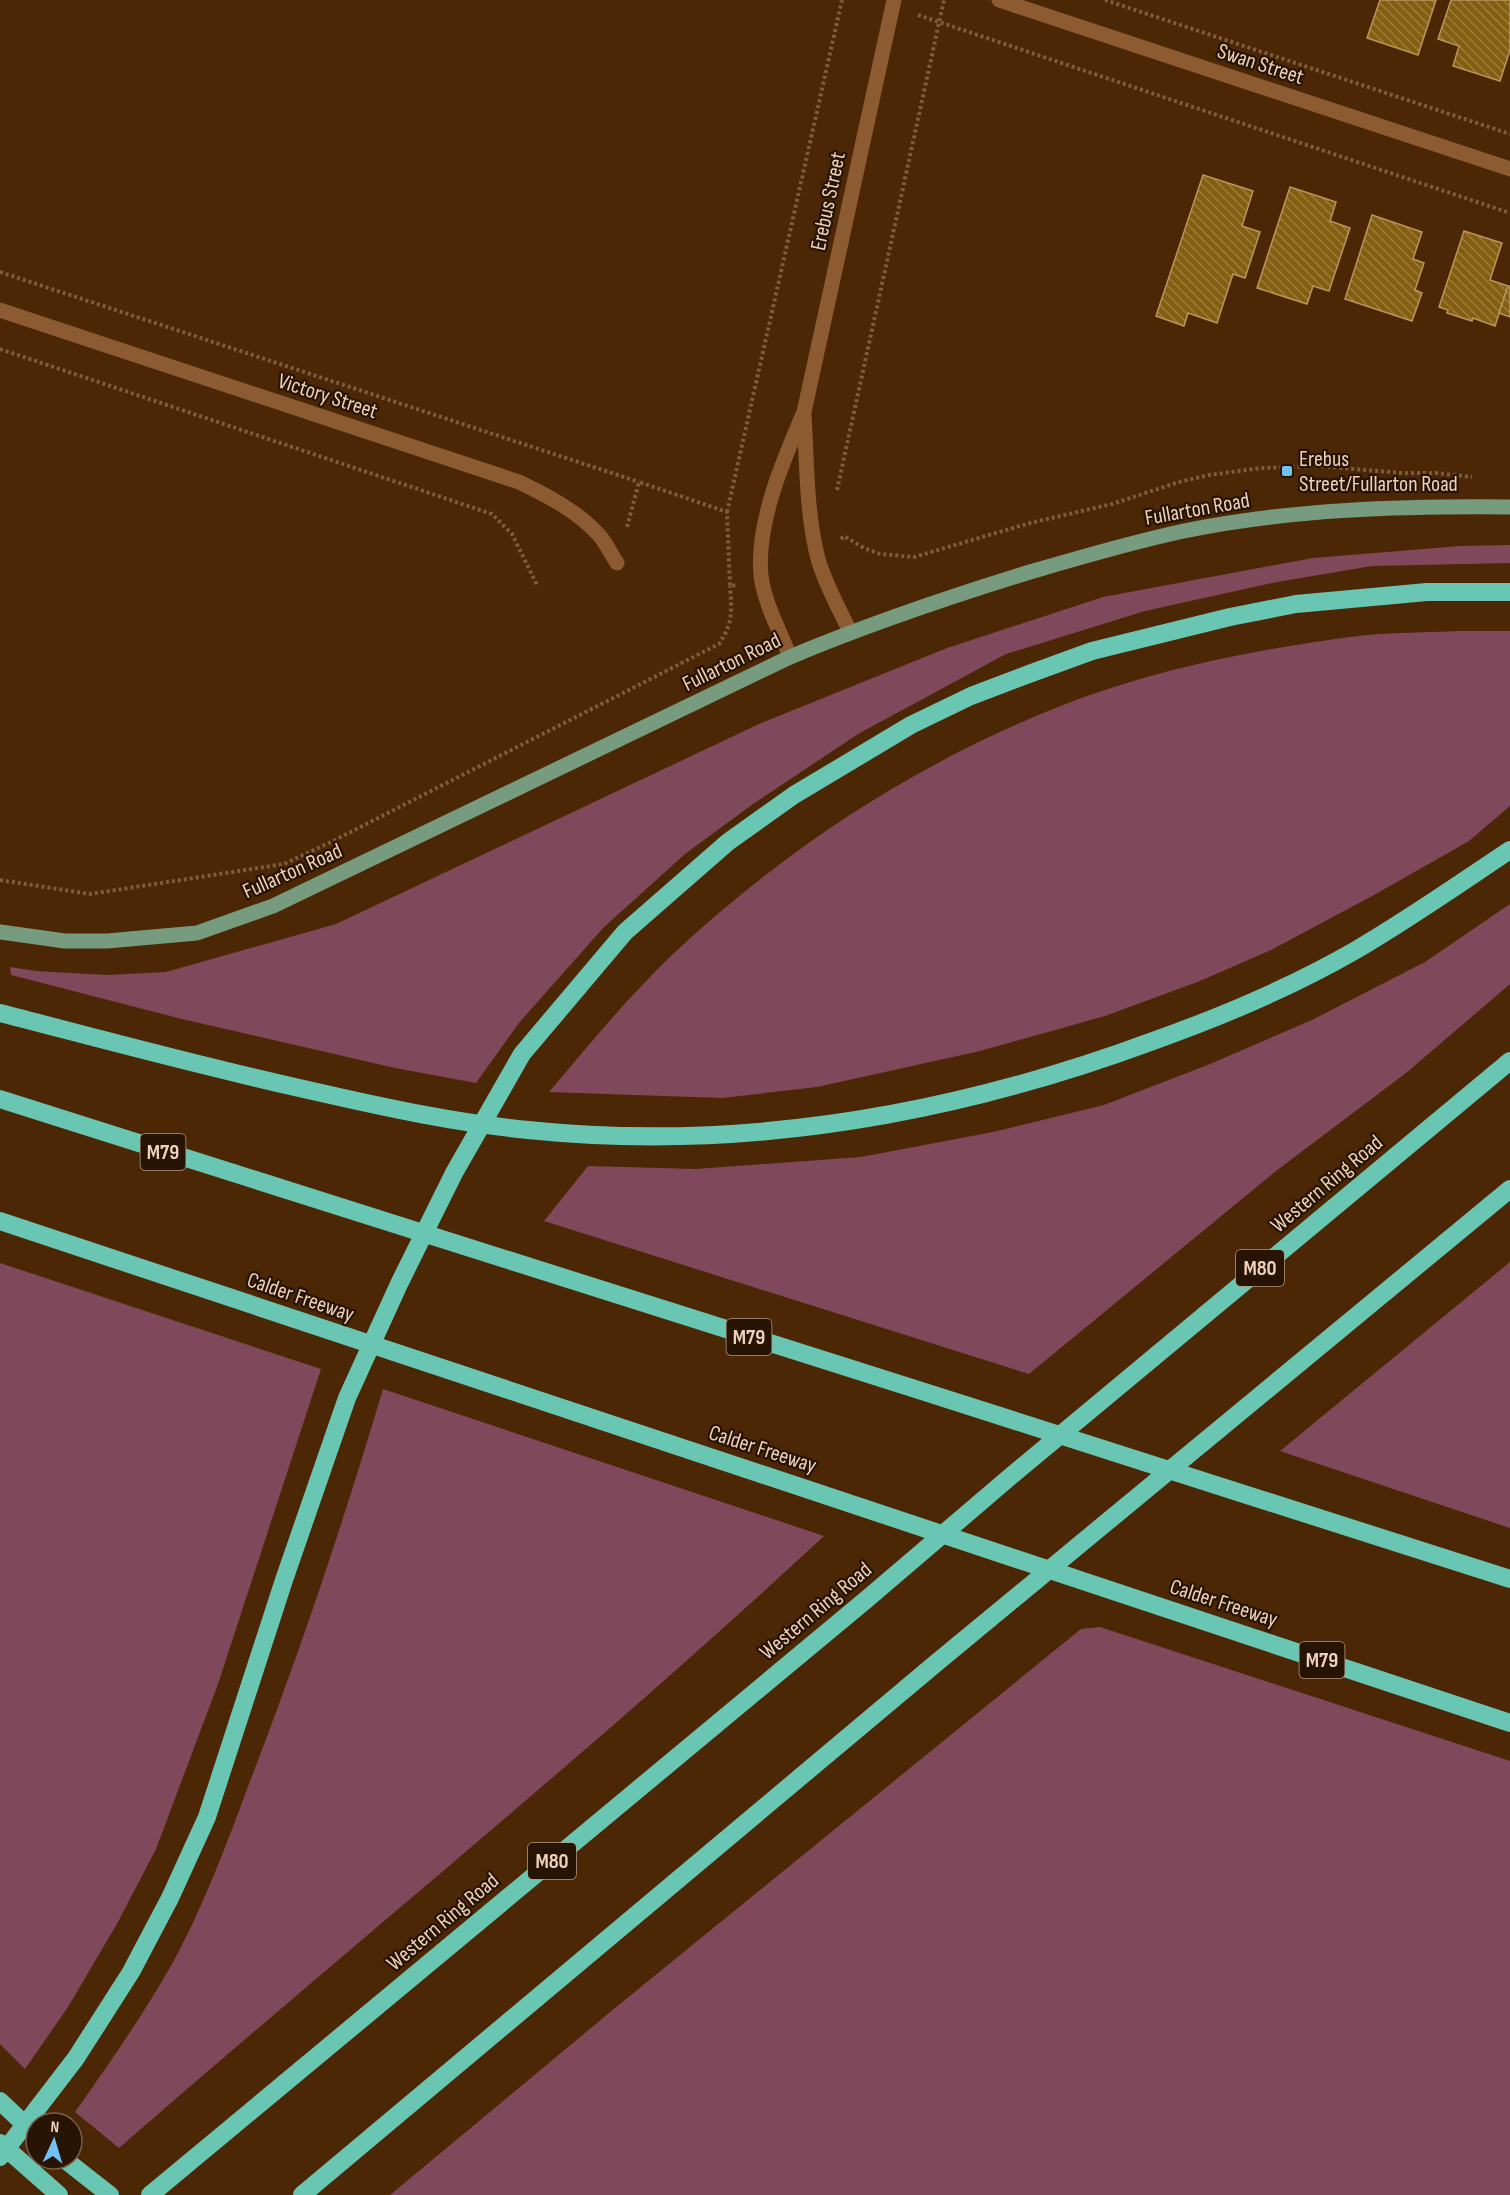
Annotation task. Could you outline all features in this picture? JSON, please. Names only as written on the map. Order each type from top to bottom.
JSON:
[{"type":"highway","points":[[0,2157],[76,2058],[131,1972],[170,1898],[207,1818],[284,1580],[347,1398],[399,1284],[454,1173],[522,1054],[625,932],[728,842],[794,795],[911,725],[971,696],[1092,651],[1230,617],[1296,604],[1427,592],[1510,592]]},
{"type":"highway","points":[[0,1013],[215,1068],[429,1117],[505,1127],[608,1135],[708,1136],[773,1131],[847,1122],[985,1095],[1067,1072],[1184,1030],[1296,982],[1355,951],[1510,850]]},
{"type":"highway","name":"Western Ring Road","points":[[150,2195],[1510,1061]]},
{"type":"highway","name":"M79","points":[[0,1099],[327,1205],[977,1408],[1510,1579]]},
{"type":"highway","points":[[302,2195],[936,1664],[1510,1189]]},
{"type":"highway","name":"Calder Freeway","points":[[0,1221],[1510,1723]]},
{"type":"highway","points":[[0,2101],[24,2124]]},
{"type":"highway","points":[[0,2143],[59,2195]]},
{"type":"highway","points":[[79,2171],[110,2195]]},
{"type":"main road","name":"Fullarton Road","points":[[0,932],[65,941],[107,941],[197,933],[273,906],[790,657],[850,632],[963,592],[1118,547],[1186,531],[1266,518],[1347,510],[1433,506],[1510,507]]},
{"type":"street","name":"Swan Street","points":[[999,0],[1510,169]]},
{"type":"street","name":"Erebus Street","points":[[790,657],[761,577],[765,527],[780,469],[804,412],[894,3]]},
{"type":"street","name":"Victory Street","points":[[0,310],[519,482],[547,495],[572,511],[599,535],[617,563]]},
{"type":"street","name":"Erebus Street","points":[[804,412],[811,519],[819,562],[850,632]]},
{"type":"path","points":[[0,880],[90,894],[284,864],[719,644],[729,630],[732,614],[727,512],[842,0]]},
{"type":"path","points":[[835,498],[944,0]]},
{"type":"path","points":[[1105,0],[1510,134]]},
{"type":"path","points":[[894,3],[940,23],[1510,213]]},
{"type":"path","points":[[0,272],[727,512]]},
{"type":"path","points":[[0,349],[492,514],[512,534],[538,587]]},
{"type":"path","points":[[840,527],[844,536],[864,548],[880,554],[914,557],[1030,523],[1112,504],[1179,482],[1209,475],[1261,468],[1320,466],[1401,473],[1437,473],[1479,478]]},
{"type":"path","points":[[617,563],[639,482]]},
{"type":"path","points":[[819,562],[844,536]]},
{"type":"path","points":[[730,586],[761,577]]},
{"type":"shaded area","points":[[1510,545],[1510,563],[1372,566],[1277,582],[1145,611],[1006,654],[858,734],[753,804],[685,854],[603,928],[519,1023],[476,1083],[395,1068],[182,1019],[11,975],[10,967],[36,971],[107,975],[166,972],[336,924],[759,724],[947,648],[1103,597],[1313,558],[1460,546]]},
{"type":"shaded area","points":[[1456,631],[1510,631],[1510,806],[1469,841],[1271,950],[1200,981],[1105,1016],[980,1051],[817,1087],[722,1098],[549,1092],[640,987],[716,915],[761,878],[856,811],[957,753],[1009,728],[1098,692],[1205,662],[1350,637]]},
{"type":"shaded area","points":[[1510,904],[1510,984],[1406,1073],[1276,1171],[1029,1374],[544,1221],[588,1166],[696,1169],[861,1157],[993,1132],[1104,1105],[1210,1064],[1312,1020],[1425,962]]},
{"type":"shaded area","points":[[1510,1262],[1510,1528],[1280,1451]]},
{"type":"shaded area","points":[[0,1263],[321,1369],[218,1684],[156,1849],[118,1922],[68,2007],[25,2069],[0,2044]]},
{"type":"shaded area","points":[[383,1389],[824,1536],[563,1769],[119,2148],[84,2119],[84,2111],[76,2111],[161,1983],[205,1895],[234,1824],[305,1632]]},
{"type":"shaded area","points":[[1100,1627],[1510,1761],[1510,2195],[390,2195],[615,2008],[1081,1629]]},
{"type":"building","points":[[1380,0],[1436,0],[1418,55],[1367,38]]},
{"type":"building","points":[[1451,0],[1510,0],[1510,50],[1500,81],[1453,66],[1459,46],[1438,39]]},
{"type":"building","points":[[1203,175],[1253,191],[1242,226],[1260,232],[1245,278],[1233,274],[1217,323],[1188,313],[1184,326],[1156,316]]},
{"type":"building","points":[[1290,187],[1336,202],[1330,221],[1350,228],[1329,291],[1313,286],[1307,304],[1257,288]]},
{"type":"building","points":[[1372,215],[1422,232],[1413,259],[1424,263],[1415,290],[1422,293],[1412,321],[1345,299]]},
{"type":"building","points":[[1464,231],[1502,243],[1490,280],[1508,286],[1495,326],[1473,318],[1472,321],[1447,313],[1448,310],[1439,307]]},
{"type":"building","points":[[1508,286],[1510,287],[1510,317],[1499,313]]},
{"type":"place","name":"Erebus Street/Fullarton Road","points":[[1287,471]]}]
